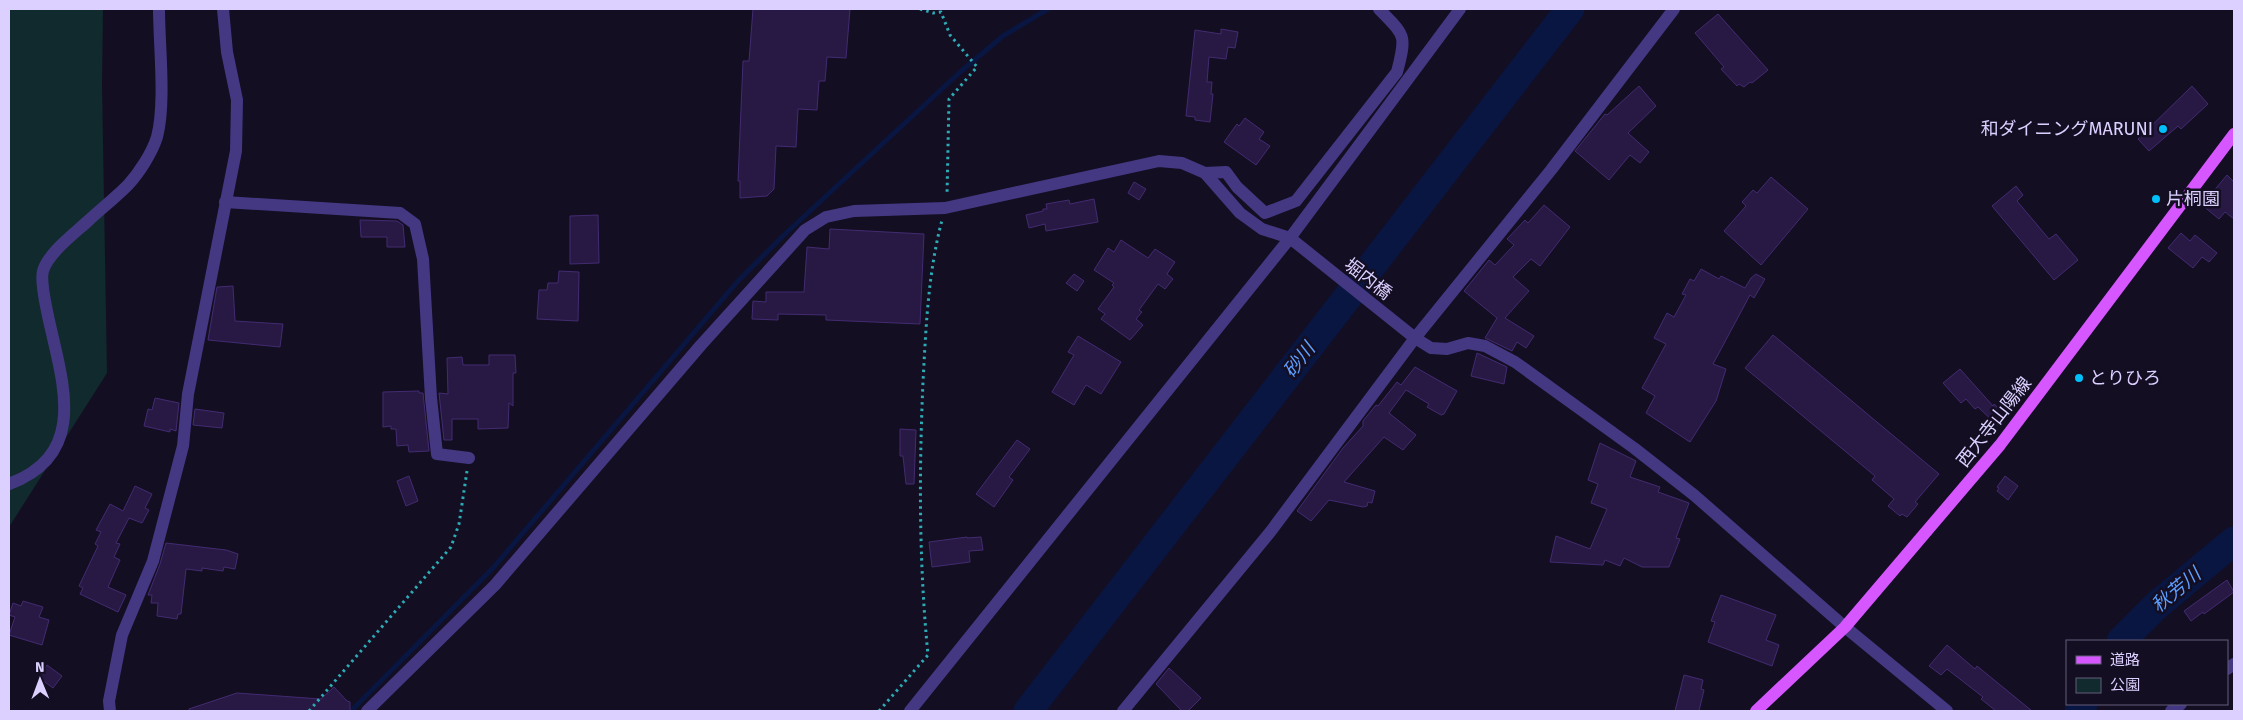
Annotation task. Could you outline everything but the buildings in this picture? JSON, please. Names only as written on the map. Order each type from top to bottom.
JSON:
[{"type":"main road","name":"西大寺山陽線","points":[[1756,711],[1845,627],[2000,445],[2234,134]]},
{"type":"street","points":[[9,484],[23,479],[42,467],[55,451],[64,426],[63,387],[45,301],[43,271],[50,258],[65,242],[129,184],[156,139],[160,116],[159,9]]},
{"type":"street","points":[[110,711],[109,701],[122,635],[153,561],[183,446],[188,394],[236,151],[237,100],[227,52],[223,9]]},
{"type":"street","points":[[1205,173],[1226,172],[1237,187],[1265,213],[1296,202],[1397,72],[1404,47],[1401,32],[1379,9]]},
{"type":"street","points":[[910,711],[1290,238],[1460,9]]},
{"type":"street","points":[[1123,711],[1271,531],[1414,338],[1551,170],[1674,9]]},
{"type":"street","points":[[367,711],[495,585],[701,345],[805,230],[826,217],[854,211],[945,208],[1159,161],[1182,163],[1205,173],[1240,213],[1262,229],[1290,238]]},
{"type":"street","points":[[225,202],[400,212],[415,224],[423,258],[431,398],[437,454],[469,458]]},
{"type":"street","name":"堀内橋","points":[[1290,238],[1414,338],[1432,348],[1447,349],[1468,343],[1485,346],[1514,362],[1634,448],[1694,495],[1845,627],[1947,711]]},
{"type":"path","points":[[879,711],[928,655],[922,584],[920,491],[927,308],[936,244],[947,198],[949,99],[977,67],[950,35],[941,12],[933,13],[920,9]]},
{"type":"path","points":[[309,711],[450,547],[459,524],[469,458]]},
{"type":"green space","points":[[9,9],[103,9],[102,85],[107,373],[9,527]]},
{"type":"waterway","points":[[351,711],[493,568],[738,281],[784,235],[959,73],[1003,36],[1048,9]]},
{"type":"waterway","name":"砂川","points":[[1028,711],[1570,9]]},
{"type":"waterway","name":"秋芳川","points":[[2122,640],[2156,606],[2234,541]]},
{"type":"waterway","name":"秋芳川","points":[[2079,711],[2082,705]]},
{"type":"place","name":"和ダイニングMARUNI","points":[[2163,129]]},
{"type":"place","name":"片桐園","points":[[2156,199]]},
{"type":"place","name":"とりひろ","points":[[2079,378]]}]
